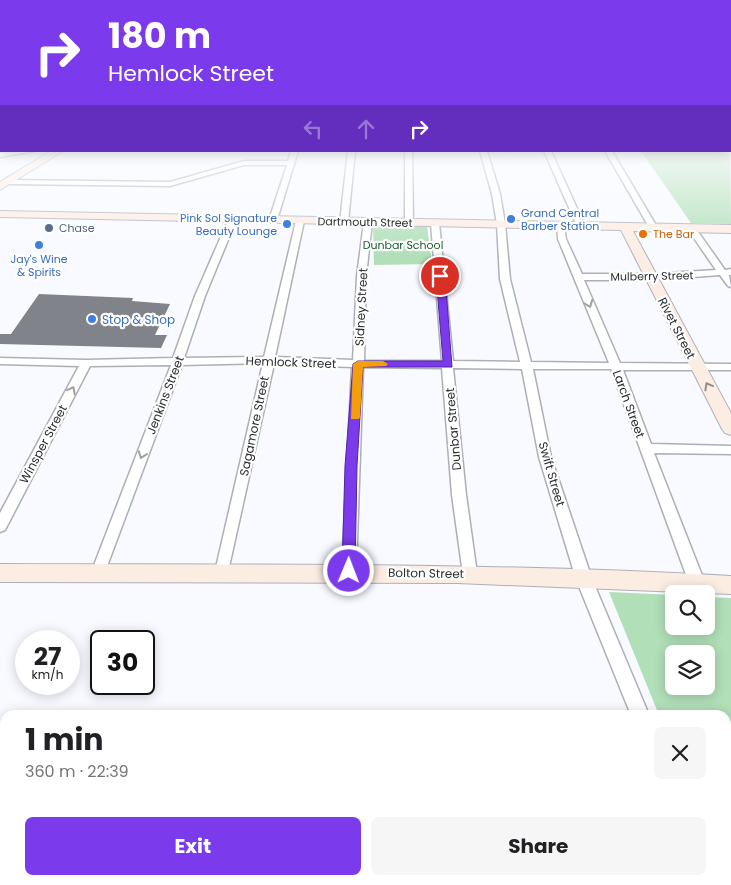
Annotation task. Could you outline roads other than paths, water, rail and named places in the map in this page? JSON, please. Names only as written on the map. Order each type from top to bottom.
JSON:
[{"type":"main road","points":[[5,184],[21,174]]},
{"type":"main road","name":"Dartmouth Street","points":[[0,214],[731,229]]},
{"type":"main road","name":"Rivet Street","points":[[625,227],[731,429]]},
{"type":"main road","name":"Bolton Street","points":[[0,573],[349,571],[731,585]]},
{"type":"street","points":[[5,184],[170,184],[204,174]]},
{"type":"street","points":[[273,220],[288,174]]},
{"type":"street","points":[[344,222],[349,174]]},
{"type":"street","points":[[408,174],[409,223]]},
{"type":"street","name":"Swift Street","points":[[490,174],[496,194],[501,224],[505,279],[527,366],[546,456],[584,579],[638,710]]},
{"type":"street","points":[[558,174],[582,226]]},
{"type":"street","points":[[622,174],[653,227]]},
{"type":"street","name":"Jenkins Street","points":[[98,573],[178,361],[200,296],[233,218]]},
{"type":"street","name":"Sagamore Street","points":[[222,572],[300,221]]},
{"type":"street","name":"Sidney Street","points":[[349,571],[351,466],[361,286],[368,222]]},
{"type":"street","name":"Dunbar Street","points":[[435,223],[459,495],[470,574]]},
{"type":"street","name":"Larch Street","points":[[560,226],[562,239],[616,367],[697,583]]},
{"type":"street","points":[[691,228],[727,273],[731,284]]},
{"type":"street","name":"Mulberry Street","points":[[579,277],[651,277],[727,273]]},
{"type":"street","name":"Hemlock Street","points":[[0,361],[268,360],[358,364],[731,367]]},
{"type":"street","name":"Winsper Street","points":[[0,526],[86,362]]},
{"type":"street","points":[[645,448],[731,450]]},
{"type":"place","name":"Grand Central Barber Station","points":[[511,219]]},
{"type":"place","name":"Pink Sol Signature Beauty Lounge","points":[[287,224]]},
{"type":"place","name":"Chase","points":[[49,228]]},
{"type":"place","name":"The Bar","points":[[643,234]]},
{"type":"place","name":"Jay's Wine & Spirits","points":[[39,245]]},
{"type":"place","name":"Stop & Shop","points":[[92,319]]},
{"type":"park label","name":"Dunbar School","points":[[403,245]]}]
